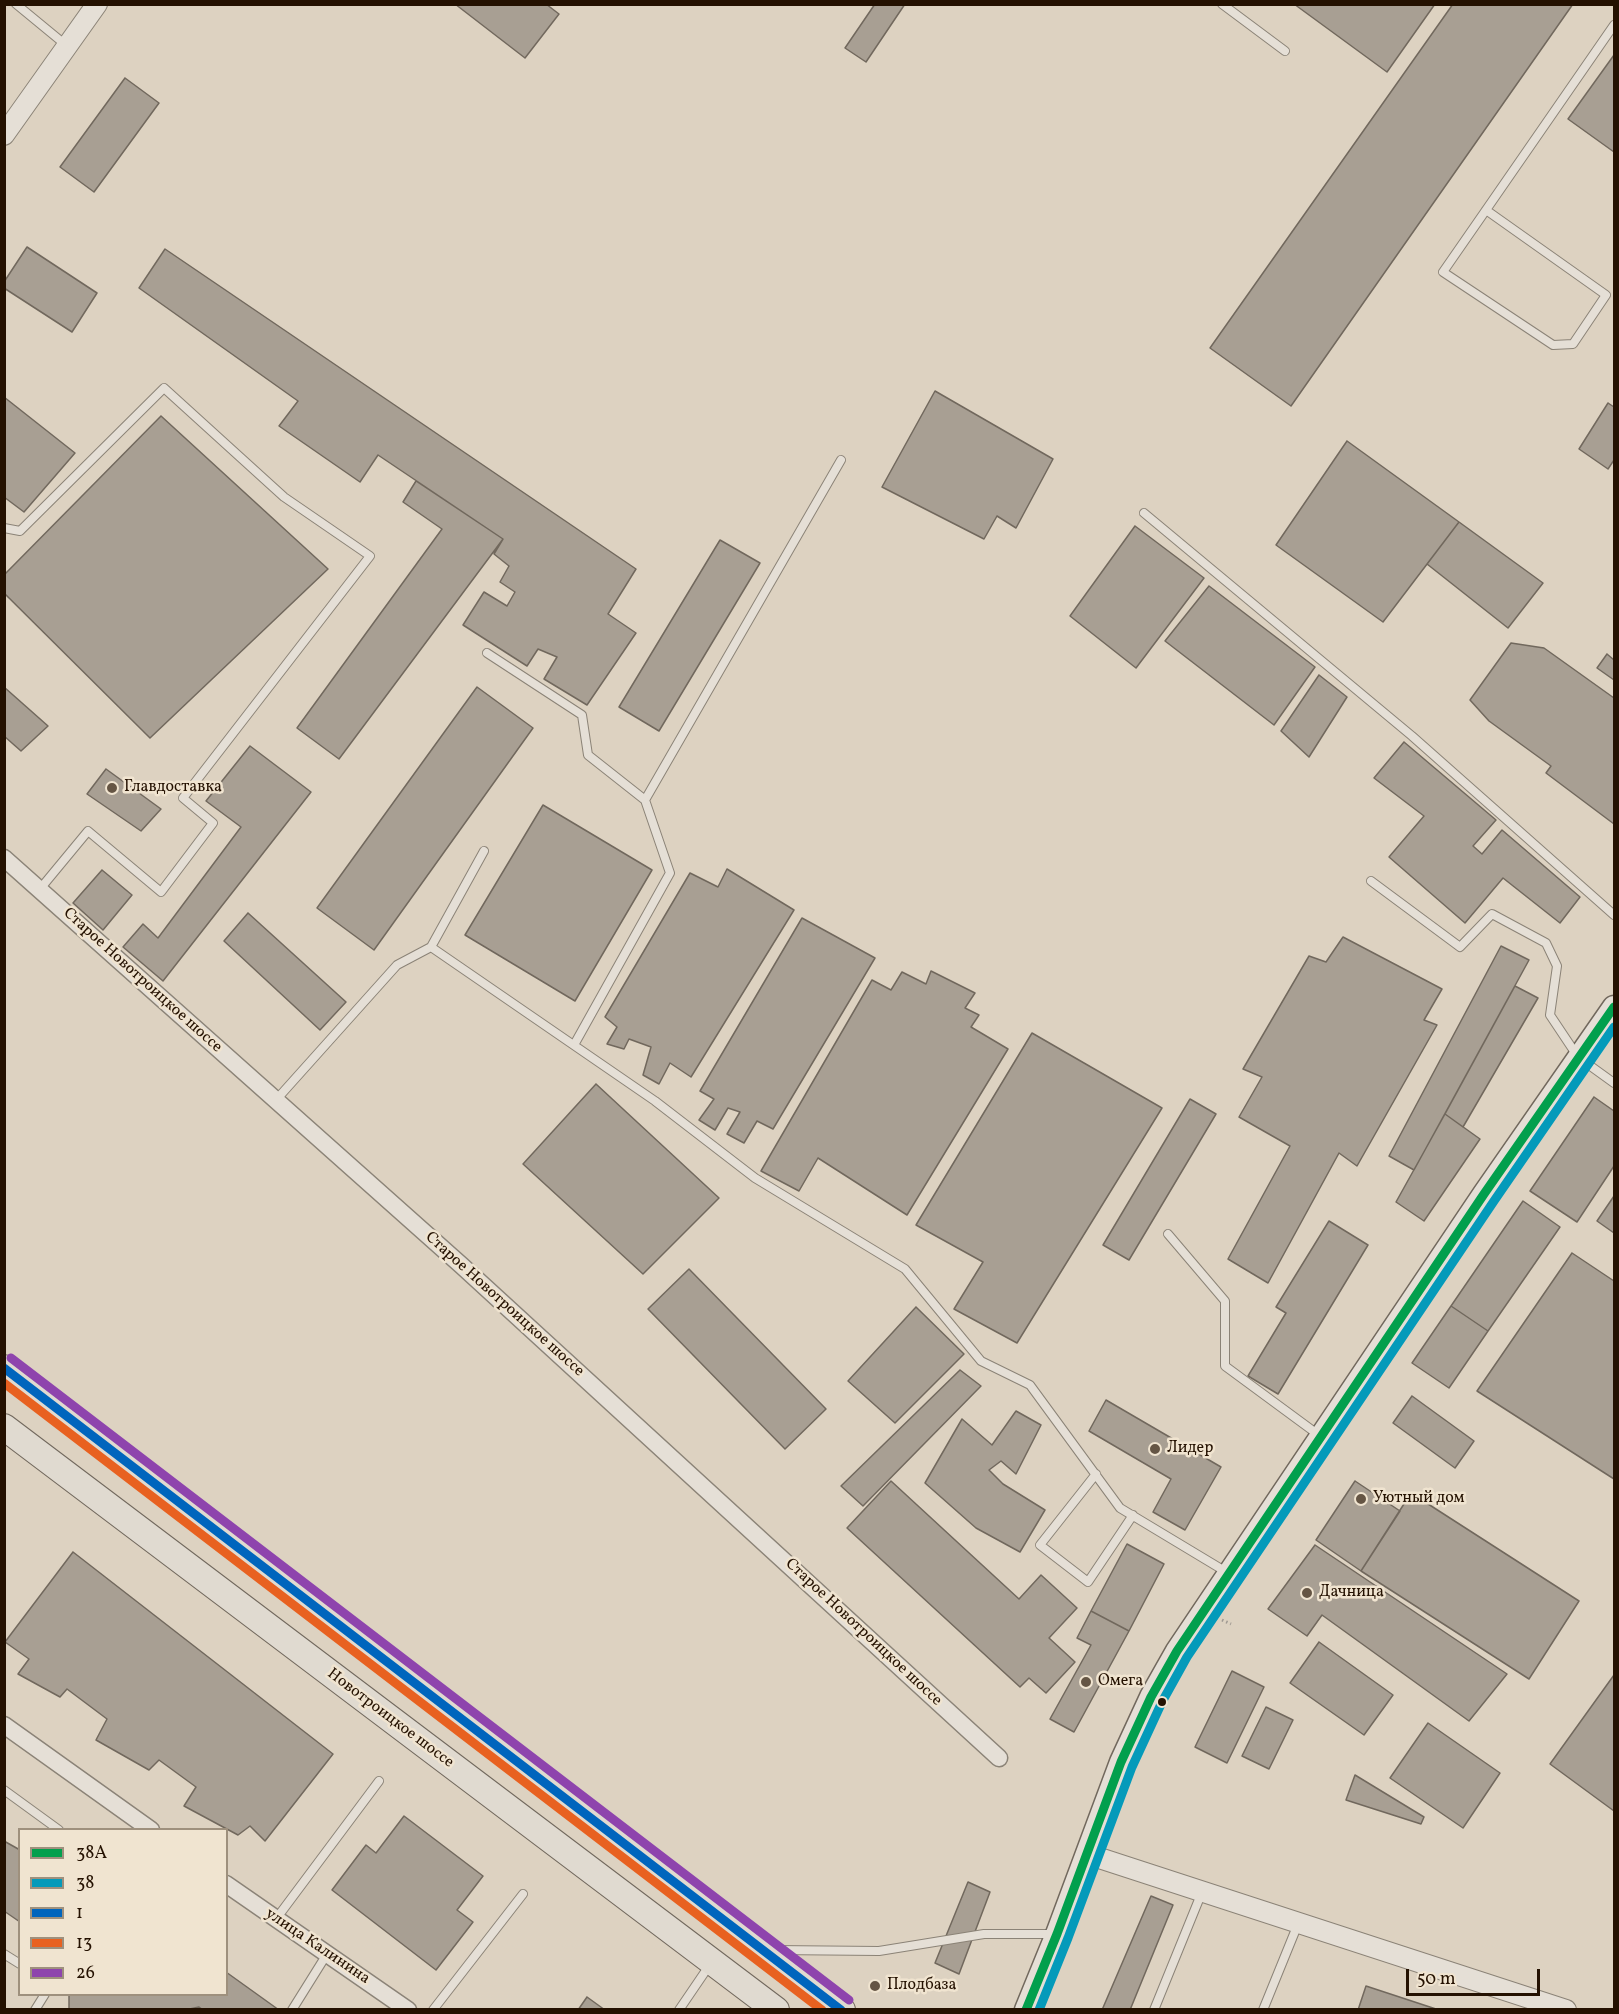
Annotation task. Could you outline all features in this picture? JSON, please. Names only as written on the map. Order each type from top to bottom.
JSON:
[{"type":"main road","points":[[1026,2010],[1121,1762],[1151,1697],[1177,1651],[1320,1436],[1614,1007]]},
{"type":"main road","points":[[4,1368],[842,2010]]},
{"type":"main road","name":"Новотроицкое шоссе","points":[[4,1427],[776,2010]]},
{"type":"street","points":[[4,135],[97,4]]},
{"type":"street","name":"Старое Новотроицкое шоссе","points":[[4,858],[461,1264],[999,1758]]},
{"type":"street","points":[[4,1725],[148,1828]]},
{"type":"street","points":[[1087,1854],[1566,2010]]},
{"type":"street","name":"улица Калинина","points":[[228,1885],[408,2010]]},
{"type":"lane","points":[[16,4],[68,46]]},
{"type":"lane","points":[[1222,4],[1285,51]]},
{"type":"lane","points":[[1486,210],[1606,295],[1573,344],[1553,345],[1443,272],[1614,25]]},
{"type":"lane","points":[[4,528],[20,531],[164,388],[284,498],[370,556],[183,798],[213,824],[161,892],[88,831],[40,889]]},
{"type":"lane","points":[[645,800],[841,460]]},
{"type":"lane","points":[[1144,513],[1412,736],[1614,915]]},
{"type":"lane","points":[[487,653],[582,715],[588,755],[645,800],[670,873],[574,1045]]},
{"type":"lane","points":[[276,1100],[397,965],[431,947],[484,851]]},
{"type":"lane","points":[[1371,881],[1460,947],[1492,914],[1546,943],[1557,966],[1550,1016],[1578,1057],[1614,1083]]},
{"type":"lane","points":[[431,947],[655,1101],[755,1178],[904,1269],[981,1361],[1030,1385],[1120,1508],[1228,1573]]},
{"type":"lane","points":[[1168,1234],[1225,1301],[1225,1366],[1320,1436]]},
{"type":"lane","points":[[1096,1474],[1040,1545],[1088,1582],[1134,1515]]},
{"type":"lane","points":[[276,1920],[379,1781]]},
{"type":"lane","points":[[4,1790],[56,1828]]},
{"type":"lane","points":[[1154,2010],[1202,1892]]},
{"type":"lane","points":[[433,2010],[524,1894]]},
{"type":"lane","points":[[1263,2010],[1299,1922]]},
{"type":"lane","points":[[763,1950],[879,1951],[984,1934],[1057,1934]]},
{"type":"lane","points":[[4,1954],[18,1963]]},
{"type":"lane","points":[[292,2010],[327,1954]]},
{"type":"lane","points":[[679,2010],[711,1962]]},
{"type":"lane","points":[[35,2010],[44,1996]]},
{"type":"building","points":[[455,4],[546,4],[559,14],[525,58]]},
{"type":"building","points":[[875,4],[905,4],[866,62],[845,48]]},
{"type":"building","points":[[1294,4],[1435,4],[1387,72]]},
{"type":"building","points":[[1453,4],[1573,4],[1291,406],[1210,348]]},
{"type":"building","points":[[1614,55],[1614,152],[1568,119]]},
{"type":"building","points":[[125,78],[159,103],[94,192],[60,167]]},
{"type":"building","points":[[27,247],[97,293],[72,332],[4,288],[4,282]]},
{"type":"building","points":[[165,249],[636,569],[608,614],[636,633],[587,705],[544,679],[557,657],[538,649],[527,666],[463,625],[484,592],[507,606],[515,592],[500,582],[509,566],[494,554],[503,539],[378,455],[360,482],[279,426],[298,401],[139,288]]},
{"type":"building","points":[[935,391],[1053,459],[1016,528],[997,516],[984,539],[882,487]]},
{"type":"building","points":[[4,397],[75,453],[24,512],[4,497]]},
{"type":"building","points":[[1608,403],[1614,407],[1614,460],[1608,469],[1579,449]]},
{"type":"building","points":[[161,416],[328,569],[150,738],[4,593],[4,575]]},
{"type":"building","points":[[1347,441],[1459,522],[1383,622],[1276,545]]},
{"type":"building","points":[[416,481],[503,539],[339,759],[297,728],[442,529],[403,502]]},
{"type":"building","points":[[1459,522],[1543,583],[1508,628],[1427,564]]},
{"type":"building","points":[[1135,526],[1204,578],[1136,668],[1070,616]]},
{"type":"building","points":[[720,540],[760,563],[659,731],[619,707]]},
{"type":"building","points":[[1209,586],[1315,667],[1274,725],[1165,641]]},
{"type":"building","points":[[1511,643],[1544,648],[1614,698],[1614,824],[1546,773],[1551,766],[1489,721],[1470,700]]},
{"type":"building","points":[[1607,654],[1614,660],[1614,680],[1597,668]]},
{"type":"building","points":[[1319,675],[1347,697],[1309,757],[1281,731]]},
{"type":"building","points":[[4,687],[48,726],[21,751],[4,736]]},
{"type":"building","points":[[477,687],[533,728],[374,950],[317,908]]},
{"type":"building","points":[[1404,742],[1496,820],[1473,846],[1482,854],[1502,830],[1580,897],[1560,923],[1503,878],[1465,923],[1389,857],[1424,816],[1374,778]]},
{"type":"building","points":[[250,746],[311,792],[163,981],[123,947],[143,924],[158,938],[241,827],[206,801]]},
{"type":"building","points":[[106,769],[161,809],[141,831],[87,794]]},
{"type":"building","points":[[543,805],[652,870],[575,1001],[465,935]]},
{"type":"building","points":[[727,869],[794,910],[691,1077],[670,1063],[659,1084],[643,1075],[651,1047],[629,1039],[624,1049],[607,1044],[617,1027],[605,1017],[690,873],[718,887]]},
{"type":"building","points":[[102,870],[132,895],[103,930],[73,903]]},
{"type":"building","points":[[248,913],[346,1002],[320,1030],[224,941]]},
{"type":"building","points":[[802,918],[875,958],[773,1129],[757,1121],[744,1143],[727,1134],[740,1112],[728,1108],[715,1130],[699,1120],[714,1099],[700,1091]]},
{"type":"building","points":[[1343,937],[1442,989],[1424,1020],[1437,1025],[1357,1166],[1339,1153],[1268,1283],[1228,1259],[1290,1146],[1239,1117],[1262,1077],[1243,1069],[1309,956],[1326,962]]},
{"type":"building","points":[[1501,946],[1529,960],[1414,1170],[1389,1156]]},
{"type":"building","points":[[931,971],[975,993],[965,1008],[979,1015],[971,1027],[1008,1049],[907,1215],[818,1158],[799,1191],[761,1171],[872,980],[891,990],[902,972],[926,984]]},
{"type":"building","points":[[1515,986],[1538,998],[1463,1127],[1445,1114]]},
{"type":"building","points":[[1032,1033],[1162,1108],[1017,1343],[954,1309],[983,1262],[916,1225]]},
{"type":"building","points":[[596,1084],[719,1198],[643,1274],[523,1164]]},
{"type":"building","points":[[1594,1097],[1614,1111],[1614,1166],[1577,1222],[1530,1191]]},
{"type":"building","points":[[1190,1099],[1216,1114],[1129,1260],[1103,1245]]},
{"type":"building","points":[[1445,1114],[1480,1139],[1424,1221],[1396,1202]]},
{"type":"building","points":[[1614,1196],[1614,1233],[1597,1221]]},
{"type":"building","points":[[1523,1201],[1560,1227],[1488,1331],[1451,1306]]},
{"type":"building","points":[[1329,1221],[1368,1245],[1278,1394],[1248,1376],[1286,1313],[1276,1307]]},
{"type":"building","points":[[1572,1253],[1614,1281],[1614,1479],[1477,1391]]},
{"type":"building","points":[[689,1269],[826,1409],[785,1449],[648,1309]]},
{"type":"building","points":[[1451,1306],[1488,1331],[1449,1388],[1412,1363]]},
{"type":"building","points":[[916,1307],[964,1354],[895,1423],[848,1381]]},
{"type":"building","points":[[960,1370],[981,1386],[863,1506],[841,1486]]},
{"type":"building","points":[[1412,1396],[1474,1441],[1455,1468],[1393,1423]]},
{"type":"building","name":"Лидер","points":[[1106,1400],[1221,1467],[1185,1530],[1153,1512],[1171,1479],[1089,1431]]},
{"type":"building","points":[[1016,1411],[1041,1425],[1016,1474],[1001,1461],[989,1470],[1003,1484],[1045,1510],[1020,1552],[976,1528],[925,1483],[962,1419],[992,1445]]},
{"type":"building","points":[[891,1481],[1019,1599],[1041,1575],[1077,1608],[1049,1638],[1075,1662],[1046,1693],[1029,1678],[1020,1687],[847,1528]]},
{"type":"building","points":[[1355,1481],[1400,1511],[1361,1571],[1316,1540]]},
{"type":"building","points":[[1411,1493],[1579,1601],[1529,1679],[1361,1571]]},
{"type":"building","points":[[1127,1544],[1164,1564],[1129,1631],[1091,1611]]},
{"type":"building","points":[[1315,1545],[1507,1674],[1469,1721],[1322,1615],[1307,1636],[1268,1609]]},
{"type":"building","points":[[73,1552],[333,1754],[265,1841],[250,1826],[238,1835],[184,1806],[196,1787],[159,1760],[149,1770],[96,1740],[107,1719],[67,1689],[60,1697],[18,1674],[29,1659],[5,1642]]},
{"type":"building","name":"Омега","points":[[1091,1611],[1129,1631],[1074,1732],[1050,1719],[1091,1645],[1077,1638]]},
{"type":"building","points":[[1319,1642],[1393,1695],[1364,1735],[1290,1683]]},
{"type":"building","points":[[1232,1671],[1264,1687],[1227,1763],[1195,1747]]},
{"type":"building","points":[[1614,1675],[1614,1811],[1550,1764]]},
{"type":"building","points":[[1266,1707],[1293,1720],[1269,1769],[1242,1756]]},
{"type":"building","points":[[1428,1723],[1500,1773],[1463,1828],[1390,1778]]},
{"type":"building","points":[[1355,1775],[1424,1817],[1421,1824],[1346,1800]]},
{"type":"building","points":[[404,1816],[483,1876],[457,1910],[473,1922],[436,1970],[332,1890],[366,1845],[376,1853]]},
{"type":"building","points":[[4,1841],[18,1849],[18,1921],[4,1911]]},
{"type":"building","points":[[968,1882],[990,1892],[959,1974],[935,1963]]},
{"type":"building","points":[[1151,1896],[1173,1905],[1130,2010],[1102,2010]]},
{"type":"building","points":[[228,1973],[279,2010],[203,2010],[199,2007],[185,2010],[69,2010],[69,1996],[228,1996]]},
{"type":"building","points":[[1366,1986],[1439,2010],[1358,2010]]},
{"type":"building","points":[[587,1997],[605,2010],[578,2010]]},
{"type":"transit line","name":"38А","points":[[1026,2010],[1121,1762],[1151,1697],[1177,1651],[1484,1194],[1614,1007]]},
{"type":"transit line","name":"38","points":[[1039,2010],[1132,1767],[1162,1702],[1187,1657],[1614,1027]]},
{"type":"transit line","name":"26","points":[[11,1358],[849,2000]]},
{"type":"transit line","name":"1","points":[[4,1368],[841,2010]]},
{"type":"transit line","name":"13","points":[[4,1383],[822,2010]]},
{"type":"place","name":"Главдоставка","points":[[112,788]]},
{"type":"place","name":"Лидер","points":[[1155,1449]]},
{"type":"place","name":"Уютный дом","points":[[1361,1499]]},
{"type":"place","name":"Дачница","points":[[1307,1593]]},
{"type":"place","name":"Омега","points":[[1086,1682]]},
{"type":"place","name":"Плодбаза","points":[[875,1986]]}]
